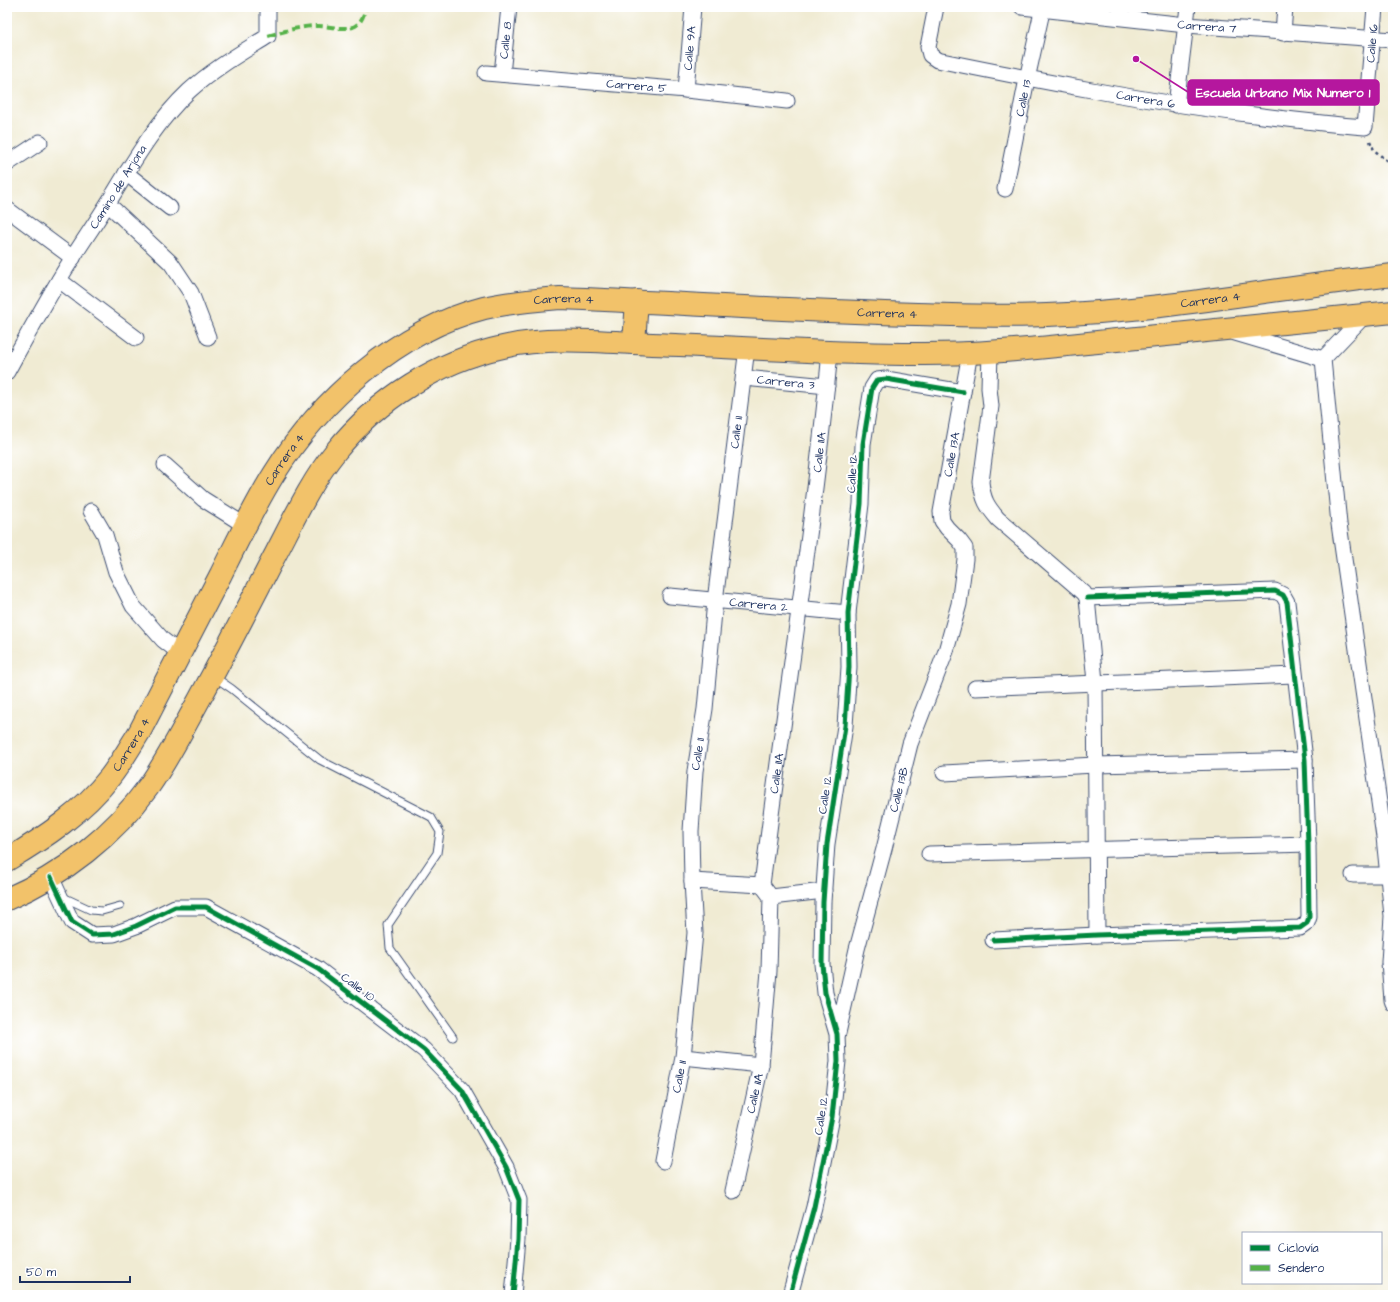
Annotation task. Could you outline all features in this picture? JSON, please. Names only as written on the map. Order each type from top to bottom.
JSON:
[{"type":"highway","name":"Carrera 4","points":[[7,860],[55,829],[87,802],[109,778],[123,759],[140,731],[274,475],[295,444],[315,419],[364,372],[390,352],[420,333],[453,318],[483,308],[515,301],[560,298],[839,312],[1044,316],[1174,305],[1393,275]]},
{"type":"highway","points":[[634,343],[636,301]]},
{"type":"highway","points":[[7,899],[24,892],[51,877],[77,859],[104,837],[147,789],[165,763],[281,543],[316,481],[336,451],[362,423],[393,396],[420,378],[449,364],[480,352],[506,346],[542,341],[634,343],[830,352],[987,352],[1393,312]]},
{"type":"street","name":"Camino de Arjona","points":[[7,372],[59,280],[143,146],[165,117],[189,91],[208,75],[268,36],[268,7]]},
{"type":"street","name":"Calle 8","points":[[502,74],[509,7]]},
{"type":"street","name":"Calle 9A","points":[[686,90],[694,7]]},
{"type":"street","name":"Carrera 6","points":[[936,7],[928,47],[930,55],[937,60],[1027,79],[1176,105],[1328,125],[1365,127]]},
{"type":"street","name":"Carrera 7","points":[[1022,7],[1186,25],[1393,40]]},
{"type":"street","points":[[1176,105],[1188,7]]},
{"type":"street","points":[[1283,33],[1284,7]]},
{"type":"street","name":"Calle 16","points":[[1365,127],[1375,7]]},
{"type":"street","name":"Calle 13","points":[[1006,189],[1042,8]]},
{"type":"street","name":"Carrera 5","points":[[486,73],[686,90],[787,101]]},
{"type":"street","points":[[7,164],[40,142]]},
{"type":"street","points":[[126,173],[170,208]]},
{"type":"street","points":[[108,204],[171,263],[191,293],[208,338]]},
{"type":"street","points":[[7,209],[73,258]]},
{"type":"street","points":[[59,280],[136,338]]},
{"type":"street","points":[[1366,315],[1323,359],[1339,524],[1384,837],[1392,916],[1389,962],[1393,1003]]},
{"type":"street","points":[[1223,329],[1323,359]]},
{"type":"street","name":"Calle 11","points":[[663,1161],[683,1057],[695,933],[691,831],[695,771],[705,709],[715,601],[747,348]]},
{"type":"street","name":"Calle 11A","points":[[733,1191],[761,1065],[769,971],[766,891],[776,770],[800,610],[830,352]]},
{"type":"street","points":[[987,352],[991,406],[981,482],[982,494],[986,506],[998,520],[1084,593],[1087,598],[1095,682],[1097,935]]},
{"type":"street","name":"Calle 13A","points":[[965,548],[942,521],[941,512],[963,392],[987,352]]},
{"type":"street","name":"Carrera 3","points":[[744,378],[827,386]]},
{"type":"street","name":"Calle 12","points":[[790,1295],[814,1207],[832,1117],[838,1061],[837,1034],[825,993],[822,964],[824,891],[827,844],[845,726],[849,667],[848,613],[861,504],[863,444],[872,388],[877,380],[886,379],[963,392]]},
{"type":"street","points":[[165,464],[203,498],[246,526]]},
{"type":"street","points":[[91,511],[105,535],[116,572],[133,606],[163,640],[180,653]]},
{"type":"street","name":"Calle 13B","points":[[837,1034],[857,949],[910,744],[946,651],[959,604],[965,548]]},
{"type":"street","points":[[993,940],[1300,928],[1307,923],[1309,918],[1305,760],[1287,602],[1283,594],[1275,591],[1087,598]]},
{"type":"street","name":"Carrera 2","points":[[670,596],[800,610],[848,613]]},
{"type":"street","points":[[975,688],[1294,674]]},
{"type":"street","points":[[944,773],[1095,764],[1305,760]]},
{"type":"street","points":[[929,854],[1308,844]]},
{"type":"street","points":[[1353,875],[1388,875]]},
{"type":"street","name":"Calle 10","points":[[51,877],[72,922],[92,935],[114,934],[136,926],[175,907],[206,906],[318,969],[424,1050],[462,1090],[506,1167],[519,1200],[518,1239],[513,1295]]},
{"type":"street","points":[[692,881],[766,891],[824,891]]},
{"type":"street","points":[[683,1057],[761,1065]]},
{"type":"lane","points":[[212,676],[232,689],[320,760],[430,817],[440,832],[437,853],[388,925],[390,948],[453,1037]]},
{"type":"lane","points":[[61,896],[92,910],[102,911],[120,906]]},
{"type":"path","points":[[1365,127],[1374,150],[1393,166]]},
{"type":"marked path","points":[[268,36],[305,27],[353,27],[360,21],[366,7]]},
{"type":"cycle path","points":[[790,1295],[814,1207],[832,1117],[838,1061],[837,1034],[825,993],[822,964],[823,902],[827,844],[845,726],[849,667],[848,613],[861,504],[863,444],[872,388],[877,380],[886,379],[963,392]]},
{"type":"cycle path","points":[[993,940],[1300,928],[1307,923],[1309,917],[1305,760],[1287,602],[1283,595],[1275,591],[1087,598]]},
{"type":"cycle path","points":[[51,877],[72,922],[92,935],[114,934],[136,926],[175,907],[206,907],[318,969],[424,1050],[462,1090],[506,1167],[519,1200],[518,1239],[513,1295]]},
{"type":"place","name":"Escuela Urbano Mix Numero 1","points":[[1136,59]]}]
